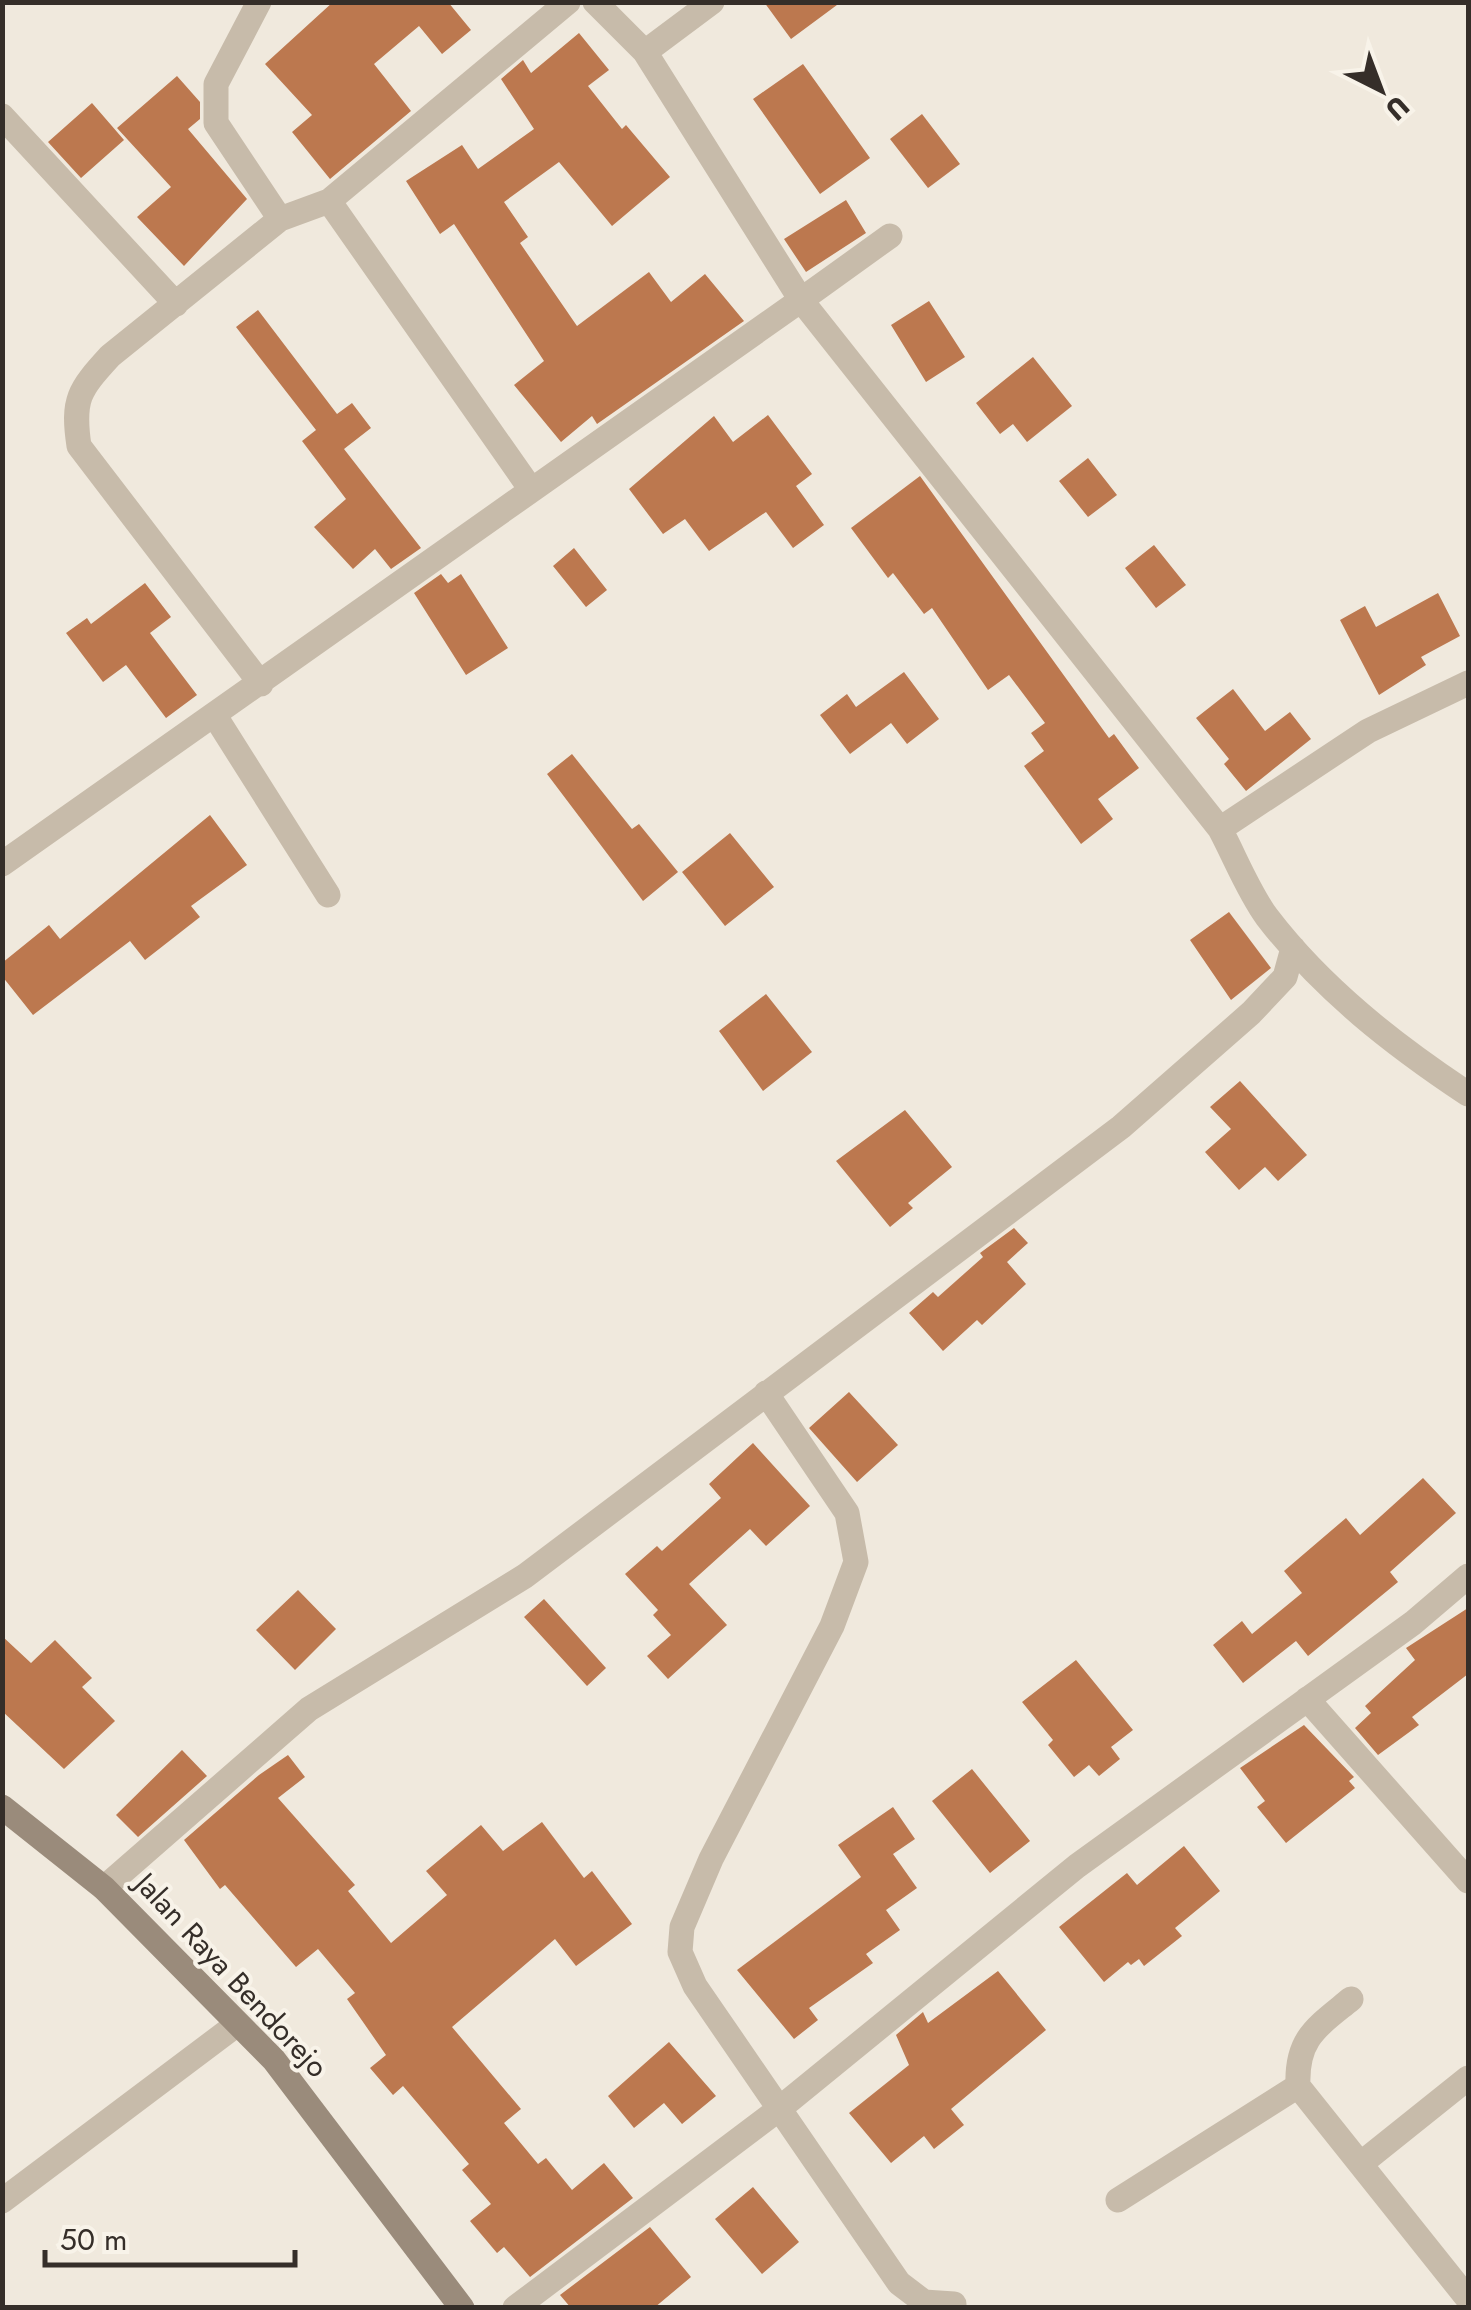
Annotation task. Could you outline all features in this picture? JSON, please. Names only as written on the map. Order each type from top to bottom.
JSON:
[{"type":"main road","name":"Jalan Raya Bendorejo","points":[[2,1807],[104,1888],[298,2090],[462,2308]]},
{"type":"street","points":[[259,2],[216,84],[216,123],[280,219]]},
{"type":"street","points":[[260,684],[79,446],[74,408],[86,382],[110,356],[280,219],[329,201],[568,2]]},
{"type":"street","points":[[595,2],[646,52],[800,300],[1220,829],[1264,914],[1293,948],[1404,1052],[1468,1094]]},
{"type":"street","points":[[646,52],[712,2]]},
{"type":"street","points":[[2,116],[176,304]]},
{"type":"street","points":[[329,201],[530,488]]},
{"type":"street","points":[[2,864],[890,236]]},
{"type":"street","points":[[1220,829],[1368,731],[1468,684]]},
{"type":"street","points":[[215,716],[328,895]]},
{"type":"street","points":[[104,1888],[309,1708],[524,1576],[1121,1127],[1262,1001],[1285,977],[1293,948]]},
{"type":"street","points":[[766,1394],[847,1513],[856,1562],[832,1626],[711,1859],[682,1927],[680,1952],[696,1986],[899,2283],[924,2302],[954,2304]]},
{"type":"street","points":[[514,2308],[779,2109],[1078,1866],[1307,1700],[1468,1576]]},
{"type":"street","points":[[1307,1700],[1468,1881]]},
{"type":"street","points":[[1351,1998],[1309,2034],[1297,2059],[1298,2086],[1363,2162],[1468,2299]]},
{"type":"street","points":[[2,2201],[236,2024]]},
{"type":"street","points":[[1363,2162],[1468,2078]]},
{"type":"street","points":[[1118,2200],[1298,2086]]},
{"type":"building","points":[[333,2],[448,2],[471,30],[442,54],[419,26],[374,64],[411,111],[330,179],[292,132],[312,115],[265,64]]},
{"type":"building","points":[[764,2],[841,2],[791,39]]},
{"type":"building","points":[[579,33],[609,70],[588,86],[622,129],[626,125],[670,177],[612,226],[559,162],[504,202],[528,237],[520,243],[577,326],[649,272],[671,302],[705,274],[744,321],[597,424],[592,416],[561,442],[514,385],[544,361],[454,224],[440,234],[406,181],[462,145],[478,169],[534,129],[501,79],[523,60],[531,73]]},
{"type":"building","points":[[803,64],[870,158],[820,194],[753,99]]},
{"type":"building","points":[[177,76],[200,102],[200,119],[188,129],[247,199],[184,266],[137,217],[171,187],[117,128]]},
{"type":"building","points":[[92,103],[124,140],[81,178],[48,142]]},
{"type":"building","points":[[922,114],[960,164],[928,188],[890,139]]},
{"type":"building","points":[[846,200],[866,233],[806,272],[784,239]]},
{"type":"building","points":[[929,301],[965,357],[926,382],[891,325]]},
{"type":"building","points":[[258,310],[337,414],[352,403],[371,428],[344,449],[421,548],[391,569],[375,549],[353,569],[314,527],[346,499],[302,441],[316,430],[236,327]]},
{"type":"building","points":[[1033,357],[1072,406],[1027,442],[1013,424],[1000,434],[976,403]]},
{"type":"building","points":[[768,415],[812,474],[796,486],[824,525],[793,548],[766,512],[709,551],[685,519],[663,534],[629,489],[714,416],[733,442]]},
{"type":"building","points":[[1088,458],[1117,495],[1088,517],[1059,481]]},
{"type":"building","points":[[920,476],[1109,738],[1114,734],[1139,768],[1098,799],[1113,819],[1081,844],[1024,766],[1044,751],[1031,733],[1045,723],[1009,675],[988,690],[932,608],[924,614],[893,573],[888,578],[851,528]]},
{"type":"building","points":[[1154,545],[1186,585],[1156,608],[1125,568]]},
{"type":"building","points":[[574,548],[607,590],[586,607],[553,566]]},
{"type":"building","points":[[441,574],[448,583],[461,574],[508,648],[466,675],[414,593]]},
{"type":"building","points":[[145,583],[171,617],[150,633],[197,695],[166,718],[126,665],[103,682],[66,633],[87,618],[91,624]]},
{"type":"building","points":[[1438,593],[1460,636],[1421,657],[1426,665],[1379,695],[1340,620],[1365,606],[1376,627]]},
{"type":"building","points":[[904,672],[939,719],[907,744],[891,723],[850,754],[820,715],[847,694],[856,707]]},
{"type":"building","points":[[1233,689],[1265,731],[1290,712],[1311,739],[1246,791],[1224,764],[1229,759],[1196,718]]},
{"type":"building","points":[[572,754],[632,829],[639,824],[678,872],[643,901],[547,774]]},
{"type":"building","points":[[210,815],[247,865],[191,906],[200,917],[145,960],[130,941],[33,1015],[2,976],[2,963],[49,925],[60,939]]},
{"type":"building","points":[[730,833],[774,887],[725,926],[682,872]]},
{"type":"building","points":[[1229,912],[1271,968],[1231,1000],[1190,940]]},
{"type":"building","points":[[766,994],[812,1052],[763,1091],[719,1031]]},
{"type":"building","points":[[1240,1081],[1307,1155],[1278,1181],[1265,1167],[1239,1190],[1205,1152],[1231,1129],[1210,1107]]},
{"type":"building","points":[[905,1110],[952,1167],[908,1203],[913,1208],[890,1227],[836,1161]]},
{"type":"building","points":[[1014,1228],[1028,1243],[1007,1262],[1026,1284],[982,1325],[977,1320],[943,1351],[909,1313],[933,1292],[938,1297],[983,1257],[980,1253]]},
{"type":"building","points":[[849,1392],[898,1445],[857,1482],[809,1428]]},
{"type":"building","points":[[753,1443],[810,1506],[766,1546],[750,1529],[689,1584],[727,1625],[668,1679],[647,1656],[671,1635],[653,1615],[658,1610],[625,1574],[657,1546],[662,1551],[721,1498],[709,1484]]},
{"type":"building","points":[[1423,1478],[1456,1513],[1390,1572],[1398,1582],[1308,1656],[1296,1641],[1243,1683],[1213,1645],[1242,1621],[1252,1634],[1302,1593],[1284,1571],[1346,1518],[1360,1535]]},
{"type":"building","points":[[298,1590],[336,1629],[295,1670],[256,1630]]},
{"type":"building","points":[[544,1599],[606,1668],[587,1686],[524,1617]]},
{"type":"building","points":[[1468,1608],[1468,1674],[1412,1717],[1419,1725],[1378,1755],[1355,1728],[1371,1713],[1365,1706],[1415,1660],[1406,1648]]},
{"type":"building","points":[[2,1636],[31,1663],[55,1640],[92,1678],[82,1687],[115,1721],[64,1769],[2,1711]]},
{"type":"building","points":[[1076,1660],[1133,1730],[1111,1747],[1120,1759],[1099,1776],[1089,1765],[1074,1777],[1048,1745],[1053,1740],[1022,1702]]},
{"type":"building","points":[[1304,1725],[1354,1777],[1349,1781],[1355,1788],[1286,1843],[1257,1807],[1265,1801],[1240,1768]]},
{"type":"building","points":[[182,1750],[207,1776],[138,1837],[116,1815]]},
{"type":"building","points":[[288,1755],[305,1777],[278,1798],[355,1885],[348,1891],[391,1943],[447,1895],[426,1871],[481,1825],[503,1851],[542,1822],[584,1878],[592,1871],[632,1924],[576,1966],[555,1939],[452,2027],[521,2109],[504,2123],[538,2164],[546,2158],[572,2190],[604,2163],[633,2198],[530,2277],[504,2247],[497,2253],[470,2221],[491,2204],[462,2170],[469,2164],[403,2086],[393,2095],[370,2068],[386,2055],[347,1999],[355,1993],[318,1949],[296,1967],[225,1885],[220,1889],[184,1840]]},
{"type":"building","points":[[972,1769],[1030,1841],[990,1873],[932,1801]]},
{"type":"building","points":[[893,1807],[915,1839],[893,1854],[917,1888],[886,1910],[900,1930],[866,1954],[873,1963],[809,2008],[818,2020],[794,2039],[737,1970],[861,1877],[838,1845]]},
{"type":"building","points":[[1184,1846],[1220,1891],[1175,1928],[1182,1936],[1144,1966],[1139,1959],[1131,1965],[1128,1962],[1104,1982],[1059,1927],[1127,1873],[1137,1885]]},
{"type":"building","points":[[998,1971],[1046,2030],[951,2109],[964,2125],[934,2149],[924,2136],[891,2163],[849,2113],[909,2065],[896,2035],[923,2012],[928,2023]]},
{"type":"building","points":[[669,2042],[716,2096],[682,2124],[664,2103],[634,2128],[608,2096]]},
{"type":"building","points":[[753,2187],[799,2242],[762,2274],[715,2219]]},
{"type":"building","points":[[650,2227],[691,2277],[654,2308],[571,2308],[560,2295]]}]
